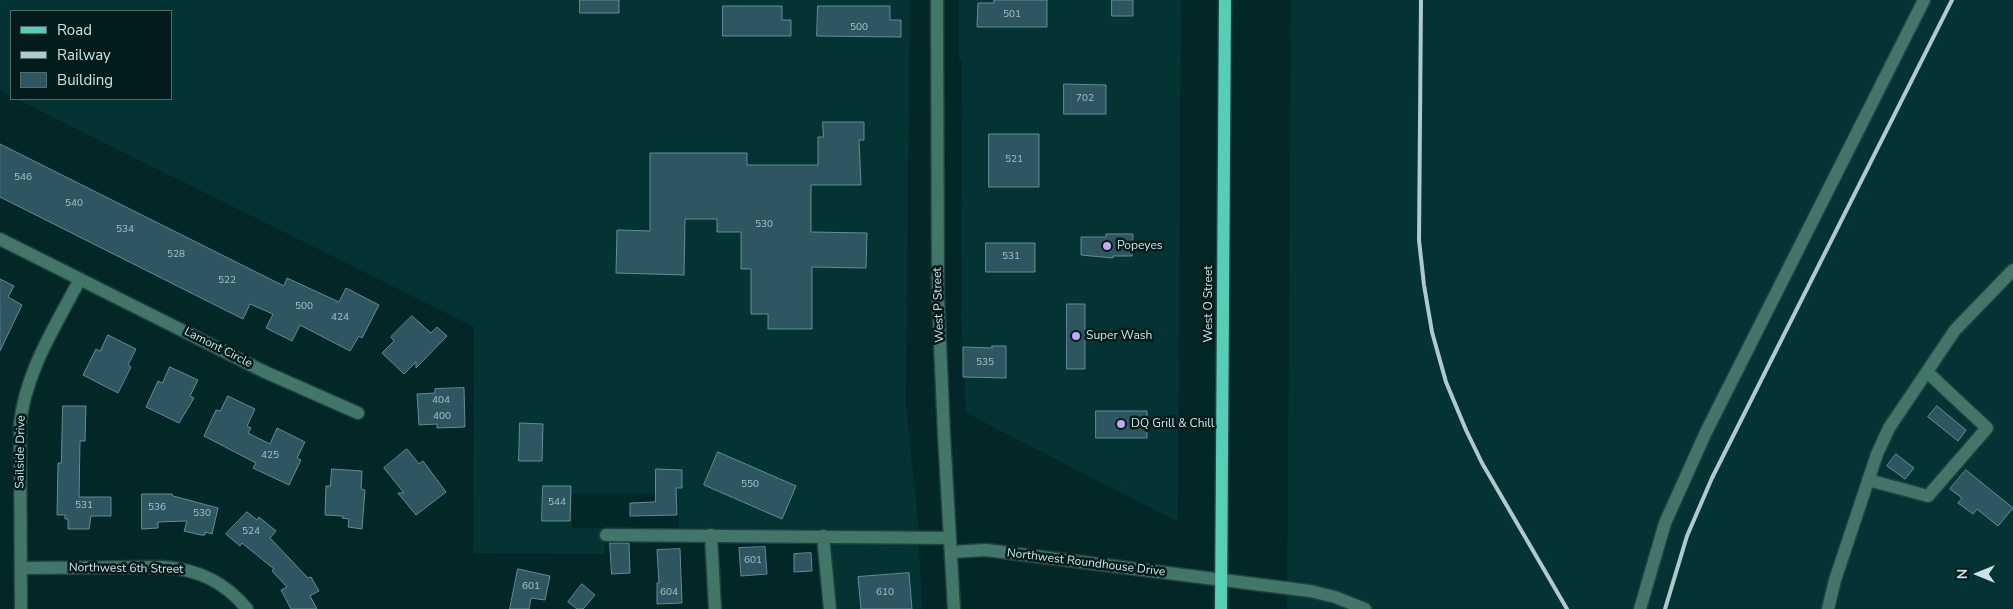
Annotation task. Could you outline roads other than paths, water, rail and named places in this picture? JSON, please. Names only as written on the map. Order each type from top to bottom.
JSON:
[{"type":"main road","name":"West O Street","points":[[1220,609],[1225,0]]},
{"type":"street","name":"West P Street","points":[[937,0],[938,295],[954,609]]},
{"type":"street","points":[[1640,609],[1665,524],[1706,432],[1924,0]]},
{"type":"street","name":"Lamont Circle","points":[[0,239],[265,372],[358,413]]},
{"type":"street","points":[[1828,609],[1835,580],[1868,480],[1889,428],[1954,330],[2013,270]]},
{"type":"street","name":"Sailside Drive","points":[[21,609],[20,425],[22,404],[29,380],[80,279]]},
{"type":"street","points":[[1868,480],[1928,496],[1987,428],[1927,372]]},
{"type":"street","points":[[606,535],[950,538]]},
{"type":"street","points":[[711,535],[715,609]]},
{"type":"street","points":[[823,536],[830,609]]},
{"type":"street","name":"Northwest Roundhouse Drive","points":[[951,552],[986,550],[1310,591],[1335,597],[1365,609]]},
{"type":"street","name":"Northwest 6th Street","points":[[21,568],[182,568],[201,573],[218,582],[234,594],[247,609]]},
{"type":"railway","points":[[1421,0],[1419,240],[1432,332],[1446,382],[1482,463],[1567,609]]},
{"type":"railway","points":[[1665,609],[1687,536],[1712,478],[1952,0]]},
{"type":"place","name":"Popeyes","points":[[1107,246]]},
{"type":"place","name":"Super Wash","points":[[1076,336]]},
{"type":"place","name":"DQ Grill & Chill","points":[[1121,424]]}]
